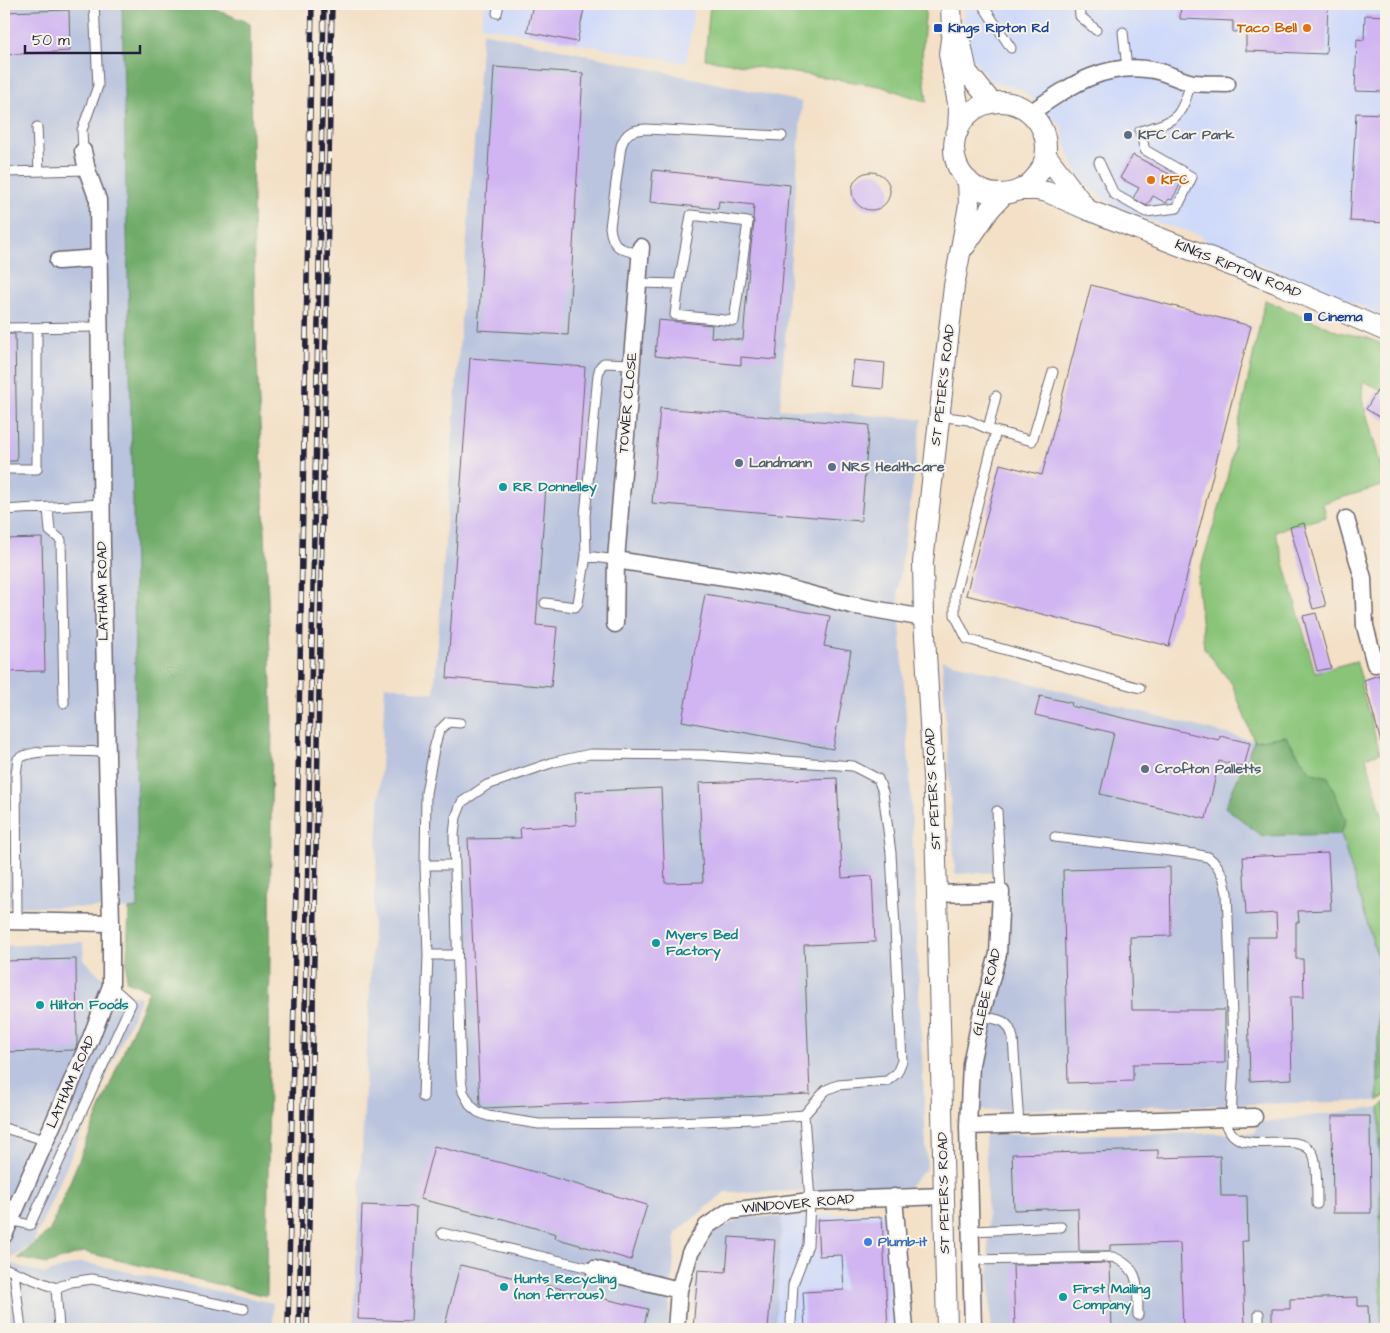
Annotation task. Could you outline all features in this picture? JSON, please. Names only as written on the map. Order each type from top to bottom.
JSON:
[{"type":"street","points":[[951,4],[952,32],[949,54],[959,109],[958,131],[954,146],[956,162],[963,175],[974,186],[989,192],[1012,192]]},
{"type":"street","points":[[952,32],[960,40],[967,72],[992,103]]},
{"type":"street","points":[[1030,113],[1072,84],[1098,73],[1127,68],[1154,70],[1191,82],[1228,84]]},
{"type":"street","points":[[958,131],[966,118],[977,108],[992,103],[1006,102],[1019,106],[1030,113],[1040,125],[1046,140],[1046,155],[1043,166],[1037,176],[1029,184],[1012,192],[990,209],[962,250]]},
{"type":"street","name":"LATHAM ROAD","points":[[7,1228],[90,1040],[111,986],[101,504],[100,258],[98,200],[87,170],[83,151]]},
{"type":"street","points":[[1046,155],[1088,210]]},
{"type":"street","name":"ST PETER'S ROAD","points":[[947,1329],[934,794],[924,618],[923,562],[954,286],[969,205],[968,180]]},
{"type":"street","name":"KINGS RIPTON ROAD","points":[[1012,192],[1036,190],[1047,192],[1088,210],[1276,283],[1386,331]]},
{"type":"street","name":"TOWER CLOSE","points":[[615,624],[616,560],[641,250]]},
{"type":"street","points":[[58,261],[100,258]]},
{"type":"street","points":[[1346,519],[1363,578],[1365,626],[1375,664]]},
{"type":"street","points":[[616,560],[776,585],[851,604],[924,618]]},
{"type":"street","points":[[937,894],[1001,892]]},
{"type":"street","name":"GLEBE ROAD","points":[[974,1329],[968,1126],[971,1064],[980,1016],[998,954],[1001,892]]},
{"type":"street","points":[[11,920],[111,923]]},
{"type":"street","points":[[968,1126],[1254,1117]]},
{"type":"street","name":"WINDOVER ROAD","points":[[676,1329],[680,1290],[690,1253],[707,1226],[729,1212],[810,1201],[944,1196]]},
{"type":"street","points":[[894,1197],[905,1329]]},
{"type":"street","points":[[594,1269],[680,1290]]},
{"type":"lane","points":[[83,151],[82,130],[98,86],[94,4]]},
{"type":"lane","points":[[982,4],[988,8],[1012,48]]},
{"type":"lane","points":[[1079,4],[1080,16],[1096,30]]},
{"type":"lane","points":[[1123,32],[1127,68]]},
{"type":"lane","points":[[1099,162],[1114,194],[1146,212],[1177,208],[1192,177],[1145,150],[1140,131],[1173,120],[1185,103],[1191,82]]},
{"type":"lane","points":[[37,128],[39,171]]},
{"type":"lane","points":[[641,250],[624,251],[611,239],[610,227],[621,146],[625,136],[633,130],[646,129],[782,136]]},
{"type":"lane","points":[[4,172],[87,170]]},
{"type":"lane","points":[[691,215],[748,222],[734,321],[675,315],[679,284],[691,215]]},
{"type":"lane","points":[[638,283],[679,284]]},
{"type":"lane","points":[[4,328],[100,327]]},
{"type":"lane","points":[[4,469],[37,469],[37,328]]},
{"type":"lane","points":[[545,603],[575,607],[578,603],[586,556],[585,516],[598,375],[600,367],[604,363],[632,364]]},
{"type":"lane","points":[[939,416],[968,420],[992,430],[1032,441],[1053,372]]},
{"type":"lane","points":[[996,396],[992,430],[955,594],[954,615],[967,639],[1140,688]]},
{"type":"lane","points":[[4,510],[101,504]]},
{"type":"lane","points":[[48,508],[50,531],[61,540],[64,703]]},
{"type":"lane","points":[[586,556],[616,560]]},
{"type":"lane","points":[[423,1097],[428,955],[426,793],[439,731],[448,722],[460,723]]},
{"type":"lane","points":[[11,920],[18,759],[24,754],[38,752],[107,752]]},
{"type":"lane","points":[[791,1322],[793,1284],[808,1245],[810,1201],[804,1116],[826,1090],[838,1086],[887,1081],[898,1073],[902,1061],[892,853],[883,792],[878,778],[853,766],[703,754],[590,754],[554,762],[487,785],[462,802],[456,817],[455,826],[457,955],[461,1078],[463,1092],[471,1106],[478,1112],[488,1116],[539,1124],[658,1123],[804,1116]]},
{"type":"lane","points":[[997,811],[1001,892]]},
{"type":"lane","points":[[1055,837],[1194,854],[1208,857],[1216,864],[1223,876],[1228,893],[1234,1064],[1227,1118],[1233,1135],[1249,1142],[1296,1143],[1308,1147],[1314,1155],[1317,1204]]},
{"type":"lane","points":[[426,865],[455,865]]},
{"type":"lane","points":[[428,955],[457,955]]},
{"type":"lane","points":[[7,1228],[30,1225],[131,1004],[111,986]]},
{"type":"lane","points":[[980,1016],[1008,1023],[1011,1029],[1019,1125]]},
{"type":"lane","points":[[4,1128],[45,1140]]},
{"type":"lane","points":[[971,1231],[1061,1228]]},
{"type":"lane","points":[[442,1234],[594,1269]]},
{"type":"lane","points":[[972,1260],[1113,1257],[1126,1263],[1135,1276],[1138,1315]]},
{"type":"lane","points":[[4,1268],[56,1288],[71,1282],[92,1279],[244,1309]]},
{"type":"lane","points":[[14,1272],[21,1329]]},
{"type":"lane","points":[[56,1288],[59,1328]]},
{"type":"lane","points":[[1259,1314],[1259,1329]]},
{"type":"shaded area","points":[[4,4],[122,4],[133,504],[138,909],[4,906]]},
{"type":"shaded area","points":[[485,4],[695,4],[686,63],[481,26]]},
{"type":"shaded area","points":[[964,4],[1386,4],[1386,318],[1357,304],[1328,295],[1281,273],[1211,246],[1200,235],[1144,219],[1104,199],[1087,186],[1075,169],[1061,126],[1022,90],[1004,86],[989,79],[976,63],[969,50],[969,40],[964,22]]},
{"type":"shaded area","points":[[482,32],[802,102],[780,409],[922,419],[898,590],[910,778],[927,1168],[908,1187],[886,1190],[725,1192],[676,1233],[668,1329],[353,1329],[385,685],[434,694]]},
{"type":"shaded area","points":[[942,660],[1254,741],[1226,807],[1262,836],[1341,834],[1378,959],[1378,1101],[974,1111],[1002,957],[1004,872],[955,874]]},
{"type":"shaded area","points":[[83,942],[84,960],[118,993],[141,997],[33,1243],[7,1262],[44,1274],[82,1262],[273,1303],[273,1329],[4,1329],[4,946]]},
{"type":"shaded area","points":[[1380,1107],[1381,1329],[991,1329],[985,1135],[1256,1133],[1256,1123]]},
{"type":"shaded area","points":[[888,1212],[899,1329],[775,1329],[782,1217]]},
{"type":"shaded area","points":[[747,1217],[782,1217],[775,1329],[692,1329],[697,1265],[714,1230]]},
{"type":"green space","points":[[122,4],[201,4],[250,23],[255,317],[272,715],[267,1296],[84,1252],[47,1264],[18,1258],[50,1230],[149,990],[126,981],[129,909],[138,908],[133,504]]},
{"type":"green space","points":[[710,4],[926,4],[922,57],[927,102],[880,86],[705,59]]},
{"type":"green space","points":[[1265,300],[1339,332],[1368,338],[1386,346],[1386,392],[1363,381],[1362,398],[1386,485],[1323,503],[1326,517],[1275,531],[1315,672],[1356,661],[1380,753],[1366,757],[1386,829],[1386,1095],[1378,1101],[1378,959],[1341,834],[1346,820],[1286,736],[1254,741],[1232,684],[1204,648],[1197,580],[1224,492]]},
{"type":"green space","points":[[1285,736],[1310,772],[1328,777],[1346,820],[1341,834],[1262,836],[1225,807],[1254,741]]},
{"type":"green space","points":[[1386,1006],[1386,1077],[1378,1082],[1378,1007]]},
{"type":"green space","points":[[1386,1102],[1386,1329],[1381,1329],[1380,1107]]},
{"type":"green space","points":[[1380,1139],[1386,1141],[1386,1214],[1380,1217]]},
{"type":"building","points":[[533,4],[585,4],[577,42],[527,32]]},
{"type":"building","points":[[1181,4],[1328,4],[1326,54],[1246,51],[1246,31],[1233,32],[1233,21],[1180,19]]},
{"type":"building","points":[[69,10],[70,51],[4,55],[4,12]]},
{"type":"building","points":[[1365,15],[1386,16],[1386,92],[1355,91],[1357,39],[1364,40]]},
{"type":"building","points":[[494,67],[583,73],[568,335],[478,330]]},
{"type":"building","points":[[1356,113],[1386,114],[1386,223],[1350,221]]},
{"type":"building","name":"KFC","points":[[1133,155],[1182,181],[1172,200],[1169,199],[1166,203],[1153,196],[1147,206],[1133,198],[1139,188],[1120,178]]},
{"type":"building","points":[[653,170],[790,185],[776,360],[741,357],[741,365],[655,356],[658,320],[712,325],[711,337],[743,340],[754,205],[719,201],[718,209],[650,202]]},
{"type":"building","points":[[871,172],[885,177],[890,191],[885,205],[871,210],[857,205],[852,191],[857,177]]},
{"type":"building","points":[[1091,285],[1251,326],[1169,646],[966,595],[1000,464],[1042,475]]},
{"type":"building","points":[[4,334],[15,334],[17,461],[4,461]]},
{"type":"building","name":"RR Donnelley","points":[[470,358],[585,367],[577,488],[546,486],[536,625],[557,627],[551,687],[447,678]]},
{"type":"building","points":[[854,360],[885,363],[883,389],[851,386]]},
{"type":"building","points":[[1377,391],[1386,396],[1386,421],[1366,409]]},
{"type":"building","points":[[660,408],[869,425],[861,521],[652,503]]},
{"type":"building","points":[[1304,523],[1326,606],[1313,609],[1290,527]]},
{"type":"building","points":[[42,538],[45,671],[4,672],[4,539]]},
{"type":"building","points":[[705,594],[830,616],[824,646],[851,651],[833,749],[682,721]]},
{"type":"building","points":[[1316,613],[1331,668],[1317,671],[1303,616]]},
{"type":"building","points":[[1379,675],[1386,702],[1386,746],[1382,746],[1364,680]]},
{"type":"building","points":[[1040,696],[1072,703],[1071,706],[1219,740],[1220,736],[1250,743],[1244,767],[1219,761],[1206,819],[1100,794],[1114,733],[1035,715]]},
{"type":"building","name":"Myers Bed Factory","points":[[837,778],[842,878],[872,876],[875,942],[804,945],[810,1094],[484,1108],[480,1105],[468,839],[521,838],[520,828],[576,825],[575,792],[661,788],[665,883],[703,882],[699,783]]},
{"type":"building","points":[[1328,853],[1331,910],[1298,911],[1299,922],[1296,922],[1296,959],[1303,959],[1304,997],[1290,997],[1292,1079],[1250,1081],[1248,937],[1277,937],[1276,913],[1246,915],[1243,857]]},
{"type":"building","points":[[1170,867],[1171,936],[1130,937],[1132,1010],[1225,1010],[1225,1063],[1133,1064],[1133,1081],[1068,1083],[1063,870]]},
{"type":"building","name":"Hilton Foods","points":[[76,959],[77,1044],[75,1050],[4,1052],[4,961]]},
{"type":"building","points":[[1332,1116],[1370,1116],[1371,1213],[1333,1213]]},
{"type":"building","points":[[434,1146],[514,1166],[647,1205],[631,1260],[555,1238],[556,1234],[500,1218],[420,1199]]},
{"type":"building","points":[[1158,1150],[1158,1158],[1220,1156],[1221,1196],[1247,1196],[1248,1241],[1242,1241],[1245,1327],[1183,1329],[1180,1243],[1110,1245],[1110,1251],[1079,1251],[1078,1208],[1014,1210],[1012,1154]]},
{"type":"building","points":[[362,1205],[416,1207],[411,1321],[358,1319]]},
{"type":"building","points":[[882,1217],[888,1329],[805,1329],[803,1292],[844,1290],[842,1255],[819,1256],[817,1220]]},
{"type":"building","points":[[729,1237],[775,1240],[768,1329],[693,1329],[698,1270],[726,1272]]},
{"type":"building","name":"First Mailing Company","points":[[1110,1263],[1112,1329],[1015,1329],[1013,1265]]},
{"type":"building","name":"Hunts Recycling (non ferrous)","points":[[460,1265],[648,1309],[643,1329],[444,1329]]},
{"type":"building","points":[[1358,1297],[1358,1306],[1368,1306],[1369,1329],[1272,1329],[1272,1309],[1290,1309],[1290,1299]]},
{"type":"railway","points":[[288,1329],[312,4]]},
{"type":"railway","points":[[299,1329],[324,4]]},
{"type":"railway","points":[[307,1329],[332,4]]},
{"type":"place","name":"Kings Ripton Rd","points":[[938,28]]},
{"type":"place","name":"Taco Bell","points":[[1307,28]]},
{"type":"place","name":"KFC Car Park","points":[[1128,135]]},
{"type":"place","name":"KFC","points":[[1151,180]]},
{"type":"place","name":"Cinema","points":[[1308,317]]},
{"type":"place","name":"Landmann","points":[[739,463]]},
{"type":"place","name":"NRS Healthcare","points":[[832,467]]},
{"type":"place","name":"RR Donnelley","points":[[503,487]]},
{"type":"place","name":"Crofton Palletts","points":[[1145,769]]},
{"type":"place","name":"Myers Bed Factory","points":[[656,943]]},
{"type":"place","name":"Hilton Foods","points":[[40,1005]]},
{"type":"place","name":"Plumb-it","points":[[868,1242]]},
{"type":"place","name":"Hunts Recycling (non ferrous)","points":[[504,1287]]},
{"type":"place","name":"First Mailing Company","points":[[1063,1297]]}]
